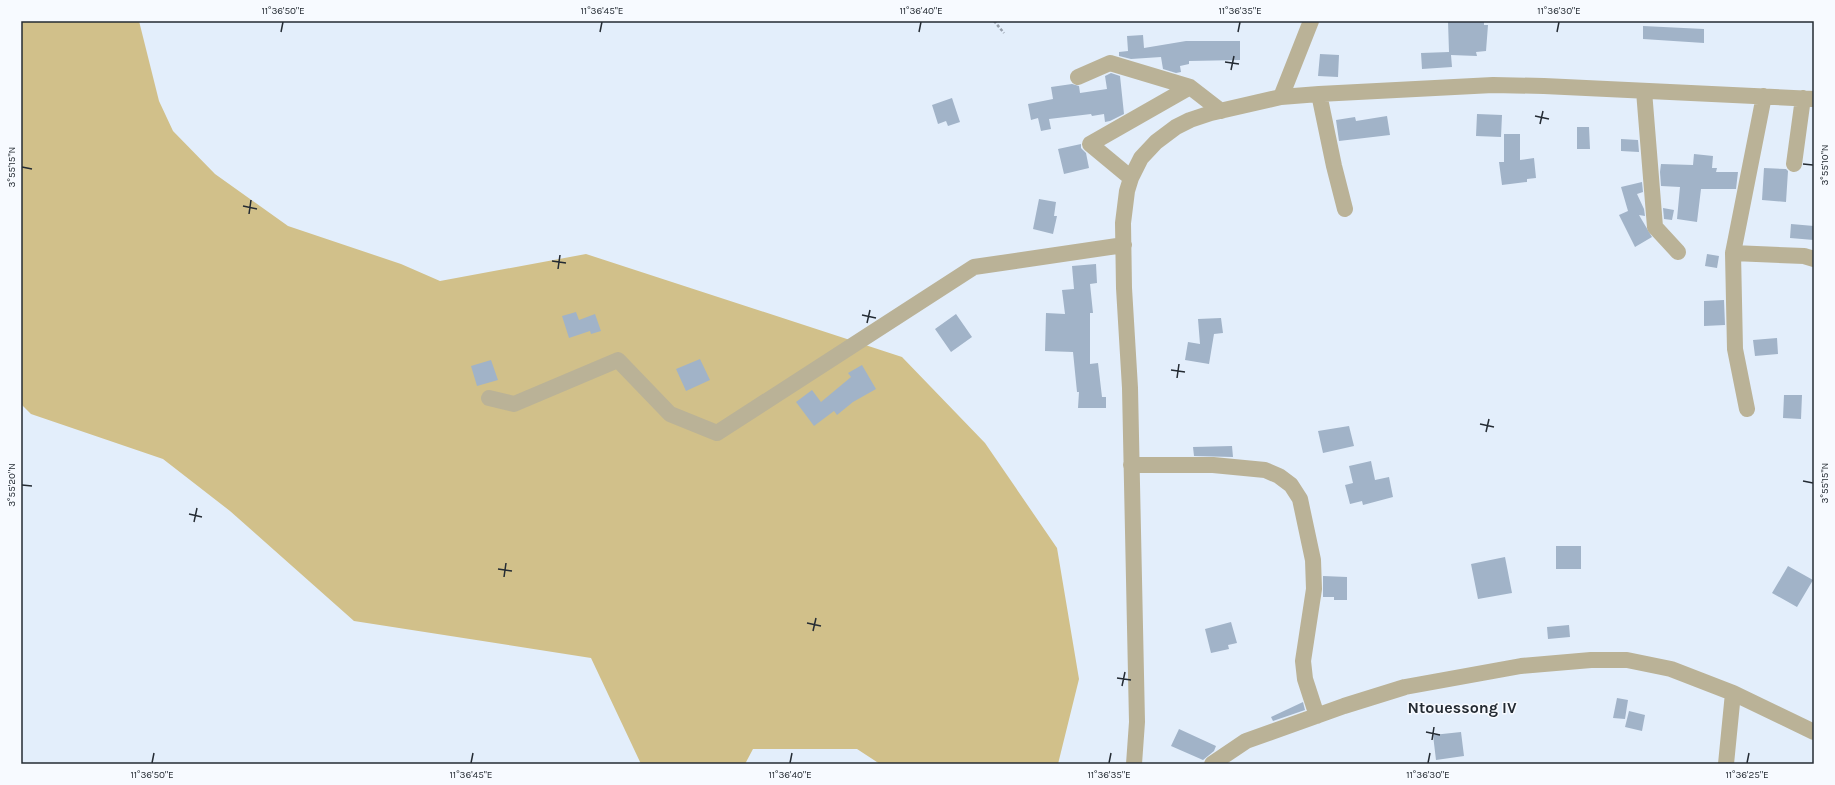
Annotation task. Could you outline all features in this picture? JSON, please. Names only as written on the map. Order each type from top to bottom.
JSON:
[{"type":"street","points":[[1281,98],[1311,21]]},
{"type":"street","points":[[1078,77],[1110,62],[1190,87],[1221,111]]},
{"type":"street","points":[[1134,764],[1137,722],[1131,465],[1123,223],[1131,178],[1141,158],[1156,142],[1176,127],[1190,120],[1221,111],[1281,98],[1318,94],[1493,85],[1808,98],[1794,164]]},
{"type":"street","points":[[1131,178],[1090,144],[1190,87]]},
{"type":"street","points":[[1644,91],[1655,227],[1678,252]]},
{"type":"street","points":[[1318,94],[1334,166],[1346,210]]},
{"type":"street","points":[[1747,409],[1735,349],[1733,253],[1764,96]]},
{"type":"street","points":[[489,398],[514,404],[618,360],[670,414],[717,433],[974,267],[1124,245]]},
{"type":"street","points":[[1733,253],[1804,256],[1814,259]]},
{"type":"street","points":[[1131,465],[1212,465],[1265,470],[1279,476],[1291,485],[1300,499],[1313,560],[1314,589],[1303,661],[1303,671],[1317,716]]},
{"type":"street","points":[[1212,764],[1246,741],[1404,687],[1520,666],[1591,660],[1627,660],[1671,669],[1733,693],[1814,732]]},
{"type":"street","points":[[1726,764],[1733,693]]},
{"type":"path","points":[[994,21],[1004,33]]},
{"type":"shaded area","points":[[21,21],[139,21],[159,101],[173,131],[215,174],[288,226],[401,264],[440,281],[586,254],[902,357],[985,443],[1057,548],[1079,679],[1058,764],[880,764],[857,749],[753,749],[745,764],[641,764],[591,658],[354,621],[230,511],[163,459],[31,414],[21,404]]},
{"type":"building","points":[[1448,21],[1484,21],[1484,25],[1488,25],[1486,51],[1476,52],[1477,56],[1451,55],[1452,67],[1422,69],[1421,53],[1449,52]]},
{"type":"building","points":[[1643,26],[1704,29],[1704,43],[1643,39]]},
{"type":"building","points":[[1143,35],[1144,48],[1186,41],[1240,41],[1240,60],[1189,61],[1189,64],[1180,66],[1181,72],[1176,73],[1163,69],[1161,57],[1131,59],[1119,56],[1119,52],[1128,51],[1127,36]]},
{"type":"building","points":[[1320,54],[1339,55],[1338,77],[1318,76]]},
{"type":"building","points":[[1111,73],[1120,76],[1124,114],[1105,122],[1104,114],[1049,119],[1051,129],[1041,131],[1038,118],[1031,120],[1028,104],[1053,99],[1051,87],[1072,84],[1079,86],[1080,93],[1107,89],[1105,76]]},
{"type":"building","points":[[952,98],[960,122],[948,126],[946,121],[938,124],[932,105]]},
{"type":"building","points":[[1477,114],[1502,115],[1501,137],[1476,136]]},
{"type":"building","points":[[1387,116],[1390,135],[1339,141],[1336,120],[1355,117],[1356,121]]},
{"type":"building","points":[[1577,127],[1589,127],[1590,149],[1577,149]]},
{"type":"building","points":[[1504,134],[1520,134],[1520,160],[1534,158],[1536,178],[1527,179],[1527,182],[1502,185],[1499,162],[1504,162]]},
{"type":"building","points":[[1621,139],[1638,140],[1639,152],[1621,151]]},
{"type":"building","points":[[1081,144],[1081,148],[1086,153],[1089,168],[1064,174],[1058,149]]},
{"type":"building","points":[[1694,154],[1713,156],[1712,168],[1717,168],[1716,172],[1738,172],[1736,189],[1701,189],[1697,222],[1677,219],[1680,187],[1661,186],[1660,172],[1661,164],[1693,165]]},
{"type":"building","points":[[1764,168],[1786,169],[1788,171],[1786,202],[1762,200]]},
{"type":"building","points":[[1642,182],[1643,192],[1637,194],[1644,209],[1645,216],[1639,215],[1652,237],[1635,247],[1619,215],[1628,211],[1621,187]]},
{"type":"building","points":[[1039,199],[1056,202],[1054,216],[1057,216],[1053,234],[1033,229]]},
{"type":"building","points":[[1663,208],[1674,210],[1672,220],[1664,219]]},
{"type":"building","points":[[1791,224],[1814,226],[1814,240],[1790,238]]},
{"type":"building","points":[[1707,254],[1719,256],[1717,268],[1705,266]]},
{"type":"building","points":[[1096,264],[1097,283],[1090,284],[1093,313],[1090,313],[1090,364],[1098,363],[1102,397],[1106,397],[1106,408],[1078,408],[1079,392],[1077,392],[1073,352],[1045,351],[1046,313],[1065,314],[1062,290],[1074,289],[1072,266]]},
{"type":"building","points":[[1724,300],[1725,325],[1704,326],[1704,301]]},
{"type":"building","points":[[576,312],[579,320],[595,314],[601,331],[591,334],[590,331],[569,338],[562,316]]},
{"type":"building","points":[[956,314],[972,337],[951,352],[935,329]]},
{"type":"building","points":[[1221,318],[1223,333],[1214,334],[1209,364],[1185,360],[1188,342],[1200,344],[1198,319]]},
{"type":"building","points":[[1777,338],[1778,354],[1755,356],[1753,340]]},
{"type":"building","points":[[700,359],[710,380],[686,391],[676,369]]},
{"type":"building","points":[[491,360],[498,380],[477,386],[471,366]]},
{"type":"building","points":[[862,365],[876,389],[853,402],[837,415],[834,411],[814,426],[796,402],[812,390],[821,402],[851,377],[848,373]]},
{"type":"building","points":[[1784,395],[1802,395],[1801,419],[1783,418]]},
{"type":"building","points":[[1349,426],[1354,446],[1323,453],[1318,431]]},
{"type":"building","points":[[1232,446],[1233,457],[1194,456],[1193,447]]},
{"type":"building","points":[[1371,461],[1375,480],[1389,477],[1393,497],[1363,505],[1362,501],[1350,504],[1345,485],[1353,483],[1349,466]]},
{"type":"building","points":[[1556,546],[1581,546],[1581,569],[1556,569]]},
{"type":"building","points":[[1505,557],[1512,593],[1478,599],[1471,564]]},
{"type":"building","points":[[1788,566],[1813,580],[1797,607],[1772,593]]},
{"type":"building","points":[[1323,576],[1347,577],[1347,600],[1334,600],[1334,597],[1323,597]]},
{"type":"building","points":[[1231,622],[1237,643],[1228,645],[1229,649],[1211,653],[1205,629]]},
{"type":"building","points":[[1569,625],[1570,637],[1548,639],[1547,627]]},
{"type":"building","points":[[1617,698],[1628,700],[1625,719],[1613,718]]},
{"type":"building","points":[[1303,702],[1305,710],[1273,721],[1271,717]]},
{"type":"building","points":[[1629,711],[1645,715],[1642,731],[1625,727]]},
{"type":"building","points":[[1179,729],[1216,746],[1214,751],[1203,760],[1171,746]]},
{"type":"building","points":[[1461,732],[1464,756],[1436,760],[1433,735]]},
{"type":"district","name":"Ntouessong IV","points":[[1462,707]]}]
